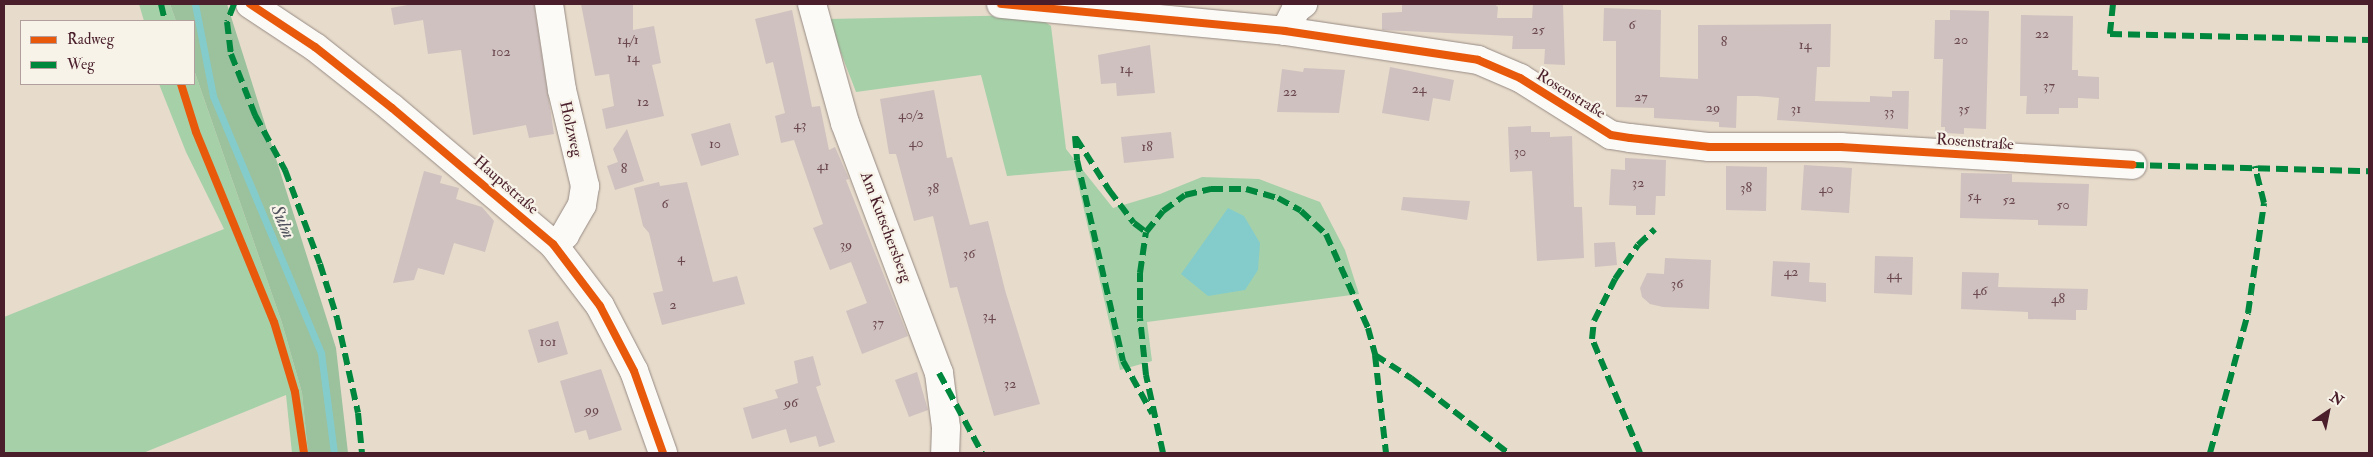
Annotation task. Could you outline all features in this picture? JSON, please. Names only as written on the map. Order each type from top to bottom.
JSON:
[{"type":"street","name":"Hauptstraße","points":[[250,4],[315,47],[392,108],[553,244],[600,306],[634,371],[663,453]]},
{"type":"street","name":"Holzweg","points":[[549,4],[562,90],[585,186],[579,212],[565,235],[553,244]]},
{"type":"street","name":"Am Kutschersberg","points":[[812,4],[845,123],[940,372],[946,428],[945,453]]},
{"type":"street","name":"Rosenstraße","points":[[1001,4],[1062,12],[1285,31],[1478,60],[1520,78],[1592,125],[1621,136],[1710,147],[1841,148],[2132,165]]},
{"type":"street","points":[[1285,31],[1289,21],[1303,4]]},
{"type":"green space","points":[[139,4],[170,4],[176,20],[144,20]]},
{"type":"green space","points":[[170,4],[227,4],[336,348],[348,453],[308,453],[302,393],[282,323],[195,73],[195,20],[176,20]]},
{"type":"green space","points":[[1035,15],[1051,26],[1066,149],[1113,208],[1160,194],[1202,177],[1259,179],[1320,202],[1345,250],[1359,294],[1147,322],[1152,361],[1120,370],[1075,170],[1007,176],[981,75],[856,92],[828,19]]},
{"type":"green space","points":[[195,73],[282,323],[302,393],[308,453],[292,453],[286,395],[143,453],[4,453],[4,317],[224,229],[186,152],[159,85],[195,85]]},
{"type":"water","points":[[1228,208],[1244,216],[1260,243],[1258,270],[1245,290],[1208,296],[1181,274]]},
{"type":"building","points":[[413,4],[534,4],[554,134],[529,138],[526,125],[473,135],[461,50],[428,54],[423,20],[394,25],[391,8]]},
{"type":"building","points":[[581,4],[633,4],[633,30],[654,26],[661,63],[652,65],[664,116],[606,129],[602,109],[614,106],[609,74],[595,76]]},
{"type":"building","points":[[1402,4],[1494,4],[1498,7],[1497,18],[1532,18],[1533,4],[1563,5],[1565,65],[1544,64],[1545,49],[1512,49],[1513,36],[1382,30],[1382,13],[1402,12]]},
{"type":"building","points":[[1604,8],[1661,10],[1660,77],[1698,79],[1698,25],[1831,24],[1830,67],[1817,67],[1815,101],[1870,102],[1870,96],[1892,97],[1892,91],[1909,91],[1908,129],[1777,120],[1779,98],[1757,96],[1737,96],[1736,128],[1719,127],[1719,122],[1654,118],[1654,108],[1616,107],[1616,41],[1603,41]]},
{"type":"building","points":[[792,10],[812,107],[820,106],[829,150],[835,147],[849,179],[846,180],[908,336],[862,354],[846,311],[867,303],[851,262],[830,270],[813,228],[823,224],[794,140],[781,143],[775,116],[785,113],[773,62],[766,64],[755,19]]},
{"type":"building","points":[[1950,10],[1989,11],[1986,129],[1964,128],[1964,134],[1945,133],[1945,127],[1941,127],[1943,59],[1934,59],[1935,20],[1950,20]]},
{"type":"building","points":[[2021,15],[2073,16],[2072,70],[2078,70],[2078,76],[2099,77],[2099,99],[2078,98],[2078,108],[2059,108],[2059,114],[2026,114],[2027,96],[2020,96]]},
{"type":"building","points":[[1150,45],[1155,93],[1117,96],[1116,83],[1101,84],[1098,55]]},
{"type":"building","points":[[1390,67],[1454,80],[1450,101],[1433,98],[1429,121],[1382,113]]},
{"type":"building","points":[[1304,68],[1345,70],[1339,113],[1277,112],[1282,69],[1303,72]]},
{"type":"building","points":[[934,90],[947,158],[952,157],[970,225],[988,221],[1005,290],[1040,404],[994,416],[957,287],[950,288],[933,216],[914,221],[896,154],[889,154],[880,99]]},
{"type":"building","points":[[730,123],[739,155],[701,166],[691,134]]},
{"type":"building","points":[[1531,126],[1531,132],[1550,132],[1550,137],[1572,136],[1574,207],[1582,207],[1584,258],[1537,261],[1532,171],[1510,172],[1508,127]]},
{"type":"building","points":[[627,129],[644,181],[615,190],[607,166],[618,162],[613,149]]},
{"type":"building","points":[[1171,132],[1174,158],[1124,163],[1121,137]]},
{"type":"building","points":[[1625,158],[1666,160],[1665,196],[1656,196],[1655,215],[1636,215],[1636,206],[1609,205],[1611,169],[1625,170]]},
{"type":"building","points":[[1804,165],[1852,168],[1849,213],[1801,210]]},
{"type":"building","points":[[1726,166],[1767,167],[1766,211],[1726,210]]},
{"type":"building","points":[[424,171],[442,176],[440,183],[459,188],[456,199],[482,207],[494,221],[485,252],[454,243],[444,275],[418,268],[414,280],[393,283]]},
{"type":"building","points":[[1961,173],[2012,174],[2012,182],[2089,184],[2087,226],[2038,225],[2038,220],[1960,218]]},
{"type":"building","points":[[659,182],[660,186],[687,182],[713,282],[737,276],[745,304],[662,325],[653,293],[663,291],[649,233],[643,226],[634,188]]},
{"type":"building","points":[[1403,197],[1470,201],[1467,220],[1401,210]]},
{"type":"building","points":[[1615,242],[1617,265],[1595,267],[1594,243]]},
{"type":"building","points":[[1875,256],[1913,257],[1912,295],[1874,293]]},
{"type":"building","points":[[1665,258],[1711,260],[1709,309],[1663,307],[1650,304],[1642,297],[1640,288],[1647,273],[1664,274]]},
{"type":"building","points":[[1773,261],[1810,263],[1809,282],[1826,283],[1826,302],[1771,296]]},
{"type":"building","points":[[1962,272],[1999,273],[1998,287],[2088,289],[2087,310],[2076,310],[2076,320],[2028,319],[2028,312],[1961,309]]},
{"type":"building","points":[[558,321],[568,354],[538,363],[528,330]]},
{"type":"building","points":[[813,356],[821,385],[816,387],[835,442],[819,447],[816,436],[790,443],[786,429],[752,439],[743,408],[778,398],[775,390],[798,383],[794,361]]},
{"type":"building","points":[[601,369],[622,430],[589,440],[586,430],[575,433],[560,381]]},
{"type":"building","points":[[917,372],[928,410],[909,417],[895,380]]},
{"type":"waterway","name":"Sulm","points":[[195,4],[213,96],[321,353],[334,453]]},
{"type":"marked path","points":[[161,4],[165,20]]},
{"type":"marked path","points":[[234,4],[227,22],[231,54],[255,115],[285,170],[320,264],[337,318],[358,413],[362,453]]},
{"type":"marked path","points":[[2113,4],[2110,34],[2369,40]]},
{"type":"marked path","points":[[1075,136],[1077,160],[1123,361],[1152,413]]},
{"type":"marked path","points":[[1076,138],[1109,190],[1134,223],[1146,232]]},
{"type":"marked path","points":[[2132,165],[2369,171]]},
{"type":"marked path","points":[[2210,453],[2248,313],[2264,203],[2255,166]]},
{"type":"marked path","points":[[1163,453],[1146,375],[1140,318],[1140,273],[1146,232],[1163,211],[1185,195],[1211,189],[1246,189],[1278,198],[1301,211],[1326,234],[1368,328],[1375,355],[1386,453]]},
{"type":"marked path","points":[[1640,453],[1592,339],[1594,321],[1615,279],[1638,245],[1655,229]]},
{"type":"marked path","points":[[1375,355],[1411,378],[1508,453]]},
{"type":"marked path","points":[[939,373],[982,453]]},
{"type":"cycle path","points":[[250,4],[315,47],[392,108],[553,244],[600,306],[634,371],[663,453]]},
{"type":"cycle path","points":[[1001,4],[1285,31],[1478,60],[1520,78],[1611,135],[1630,138],[1709,147],[1841,147],[2132,165]]},
{"type":"cycle path","points":[[181,85],[196,132],[274,322],[295,392],[304,453]]}]
